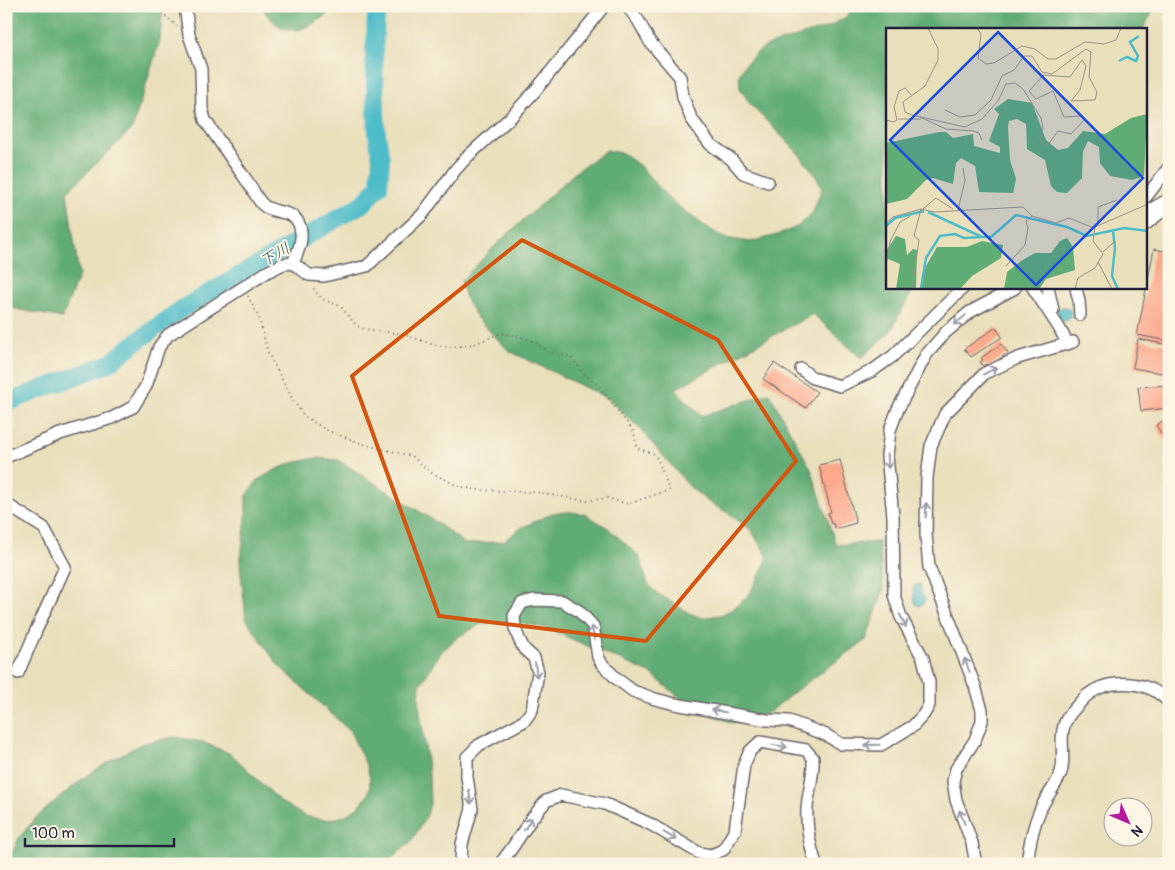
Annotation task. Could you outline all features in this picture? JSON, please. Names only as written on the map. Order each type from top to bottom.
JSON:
[{"type":"street","points":[[185,6],[189,34],[201,69],[202,108],[205,120],[259,200],[268,210],[289,214],[297,220],[302,230],[299,250],[294,263]]},
{"type":"street","points":[[6,456],[60,434],[112,418],[133,407],[146,386],[159,346],[168,335],[241,288],[283,264],[294,263],[309,275],[324,276],[367,266],[422,215],[466,157],[511,117],[535,91],[604,6]]},
{"type":"street","points":[[627,6],[638,20],[650,42],[680,77],[683,97],[691,118],[710,144],[731,159],[743,173],[768,182]]},
{"type":"street","points":[[1148,194],[1169,167]]},
{"type":"street","points":[[1148,211],[1169,199]]},
{"type":"street","points":[[1148,222],[1169,206]]},
{"type":"street","points":[[801,369],[813,378],[840,386],[872,371],[894,356],[962,289]]},
{"type":"street","points":[[464,864],[461,861],[462,844],[472,809],[467,778],[467,757],[479,745],[524,721],[532,710],[538,672],[534,658],[524,649],[515,628],[514,616],[522,603],[534,600],[562,601],[579,611],[593,626],[598,657],[602,664],[633,691],[655,698],[675,704],[767,720],[789,721],[826,735],[841,744],[881,745],[913,726],[929,705],[929,682],[923,658],[901,617],[894,595],[893,516],[888,456],[890,430],[898,409],[926,355],[946,332],[970,312],[1013,289]]},
{"type":"street","points":[[976,864],[972,843],[956,800],[953,781],[956,768],[975,740],[982,721],[982,710],[975,686],[928,567],[926,534],[927,477],[931,446],[945,414],[985,373],[1018,358],[1070,343],[1034,289]]},
{"type":"street","points":[[1048,289],[1058,326]]},
{"type":"street","points":[[1076,289],[1080,315]]},
{"type":"street","points":[[6,504],[44,528],[65,567],[34,633],[18,674]]},
{"type":"street","points":[[1028,864],[1029,845],[1041,808],[1060,774],[1062,730],[1069,714],[1090,693],[1110,684],[1132,683],[1150,688],[1164,696],[1169,703]]},
{"type":"street","points":[[500,864],[546,801],[561,795],[604,804],[650,824],[699,853],[711,856],[722,850],[735,830],[744,766],[750,751],[760,742],[806,750],[813,758],[814,770],[807,810],[810,846],[816,864]]},
{"type":"path","points":[[154,6],[172,23],[189,34]]},
{"type":"path","points":[[241,288],[247,294],[259,318],[268,353],[294,402],[304,416],[326,430],[366,445],[412,456],[430,472],[458,486],[477,490],[534,492],[587,501],[607,498],[628,504],[669,490],[659,462],[654,454],[638,448],[634,432],[597,384],[585,376],[571,357],[548,352],[539,344],[522,337],[501,333],[474,344],[452,347],[434,345],[403,334],[364,329],[357,326],[340,306],[322,299],[315,291],[309,275]]},
{"type":"highlighted area","points":[[522,240],[718,340],[796,461],[646,641],[439,616],[352,376]]},
{"type":"green space","points":[[6,6],[163,6],[160,40],[132,129],[67,192],[79,275],[62,318],[6,307]]},
{"type":"green space","points":[[261,6],[337,6],[316,22],[298,30],[279,26]]},
{"type":"green space","points":[[853,6],[1156,6],[1144,28],[886,28],[886,289],[913,289],[890,332],[861,358],[813,314],[675,389],[702,416],[769,393],[811,469],[836,545],[878,542],[884,589],[866,640],[794,692],[770,712],[750,720],[732,723],[691,707],[650,673],[546,628],[512,621],[481,624],[458,637],[441,652],[420,685],[419,704],[429,774],[430,804],[427,815],[410,843],[385,864],[7,864],[19,838],[36,818],[85,777],[143,743],[174,737],[202,742],[231,754],[281,802],[304,816],[326,820],[345,816],[360,805],[369,794],[370,779],[367,767],[350,731],[278,665],[246,619],[240,565],[246,519],[246,497],[258,480],[292,463],[317,458],[338,460],[436,522],[465,544],[504,541],[521,528],[553,513],[570,512],[585,514],[608,528],[639,556],[648,584],[657,593],[689,613],[702,618],[720,615],[733,609],[746,598],[757,581],[768,557],[751,530],[728,513],[707,501],[690,487],[640,429],[609,399],[509,351],[477,318],[465,298],[461,281],[498,243],[578,170],[607,150],[624,154],[640,166],[670,200],[706,227],[725,238],[750,242],[777,235],[797,227],[813,212],[822,188],[814,173],[799,154],[750,104],[740,88],[739,76],[745,64],[767,46],[829,27],[846,17]]},
{"type":"water","points":[[1061,307],[1067,307],[1071,314],[1067,321],[1061,321],[1057,317],[1057,311]]},
{"type":"water","points":[[920,584],[921,594],[926,599],[919,606],[915,603],[913,590],[915,585]]},
{"type":"building","points":[[1154,249],[1169,252],[1169,341],[1137,335],[1146,289],[1148,289]]},
{"type":"building","points":[[996,327],[1002,337],[971,357],[964,349]]},
{"type":"building","points":[[1138,339],[1169,345],[1167,374],[1133,368]]},
{"type":"building","points":[[1001,344],[1008,353],[988,367],[986,364],[983,366],[980,362],[983,360],[981,358]]},
{"type":"building","points":[[774,363],[817,392],[806,408],[763,379]]},
{"type":"building","points":[[1169,385],[1169,408],[1141,411],[1138,387]]},
{"type":"building","points":[[1169,417],[1169,447],[1156,425]]},
{"type":"building","points":[[840,460],[856,523],[835,529],[833,523],[831,524],[828,513],[831,512],[819,465]]},
{"type":"waterway","name":"下川","points":[[6,403],[110,363],[183,308],[364,203],[379,186],[381,159],[377,134],[374,58],[376,17],[383,6]]}]
